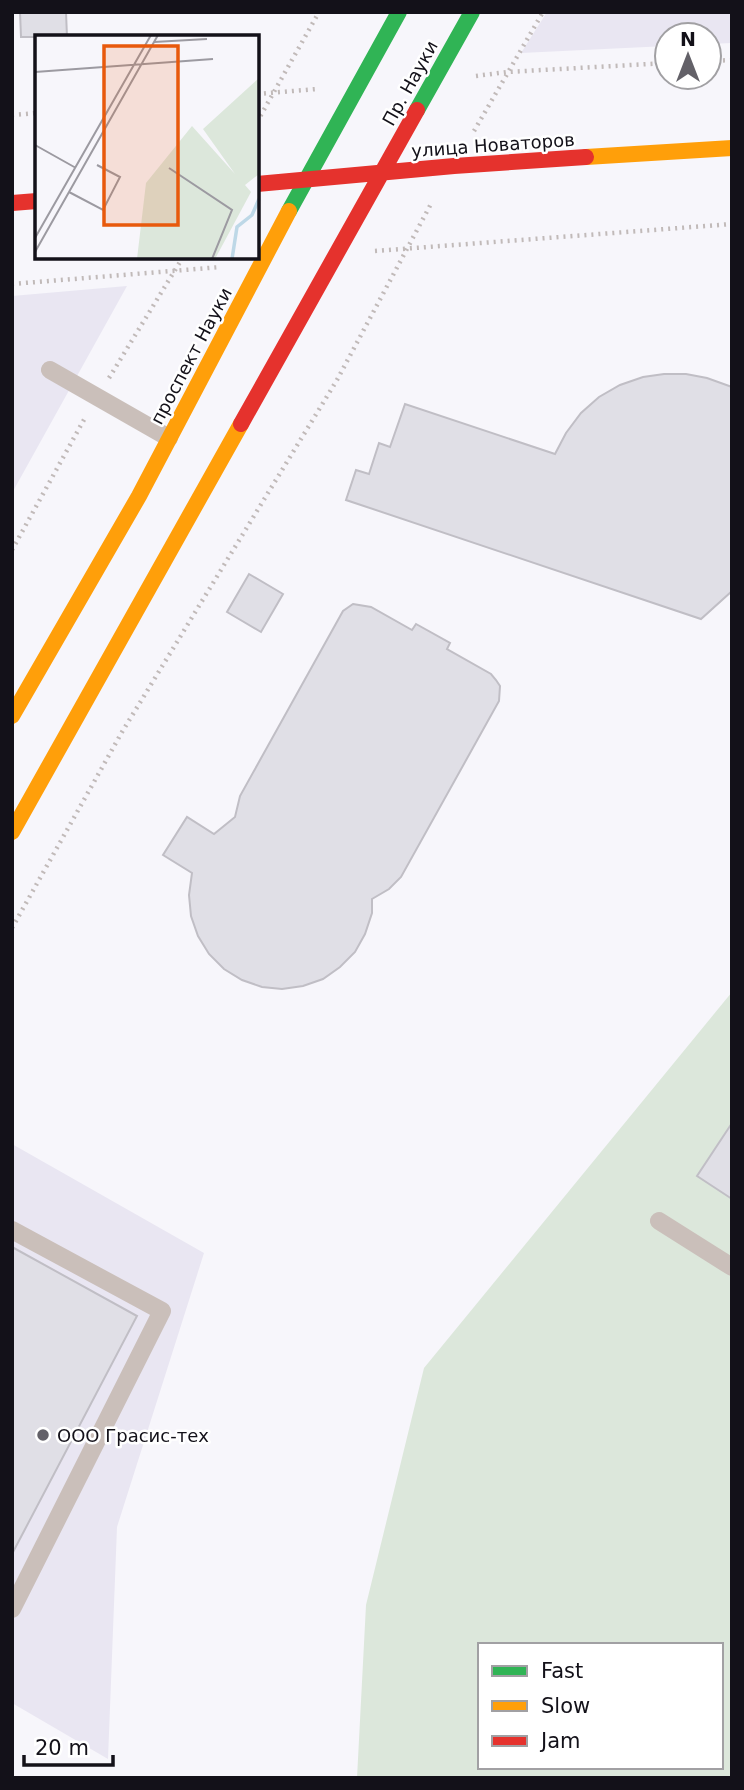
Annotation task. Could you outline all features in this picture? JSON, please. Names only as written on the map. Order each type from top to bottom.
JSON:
[{"type":"street","name":"проспект Науки","points":[[12,716],[139,496],[305,180],[399,12]]},
{"type":"street","name":"Пр. Науки","points":[[383,173],[472,12]]},
{"type":"street","name":"улица Новаторов","points":[[259,184],[454,166],[732,148]]},
{"type":"street","points":[[12,832],[383,173]]},
{"type":"street","points":[[12,203],[35,201]]},
{"type":"lane","points":[[50,370],[169,438]]},
{"type":"lane","points":[[659,1221],[732,1268]]},
{"type":"lane","points":[[12,1230],[162,1311],[12,1609]]},
{"type":"path","points":[[259,118],[319,12]]},
{"type":"path","points":[[12,928],[122,732],[337,380],[408,247],[542,12]]},
{"type":"path","points":[[12,115],[35,113]]},
{"type":"shaded area","points":[[547,12],[732,12],[732,43],[723,43],[723,21],[653,21],[653,47],[521,53]]},
{"type":"shaded area","points":[[127,286],[12,493],[12,296]]},
{"type":"shaded area","points":[[732,992],[732,1778],[357,1778],[366,1605],[424,1368]]},
{"type":"shaded area","name":"ООО Грасис-тех","points":[[12,1144],[204,1253],[117,1527],[108,1759],[12,1703]]},
{"type":"building","points":[[20,12],[66,12],[67,35],[21,37]]},
{"type":"building","points":[[664,374],[707,378],[732,387],[732,591],[701,619],[346,500],[356,470],[369,474],[379,443],[390,447],[405,404],[555,454],[581,413],[599,397],[620,385],[643,377]]},
{"type":"building","points":[[249,574],[283,594],[261,632],[227,612]]},
{"type":"building","points":[[353,604],[371,607],[412,630],[416,624],[450,643],[447,649],[491,674],[500,686],[499,701],[401,877],[389,889],[372,899],[372,913],[355,952],[323,979],[282,989],[262,987],[242,980],[224,969],[209,954],[198,936],[191,916],[189,895],[192,873],[163,855],[187,817],[214,834],[235,817],[240,796],[343,611]]},
{"type":"building","points":[[732,1123],[732,1199],[697,1176]]},
{"type":"building","name":"ООО Грасис-тех","points":[[12,1247],[137,1316],[12,1554]]},
{"type":"traffic: fast","points":[[289,211],[399,12]]},
{"type":"traffic: fast","points":[[417,110],[472,12]]},
{"type":"traffic: slow","points":[[586,157],[732,148]]},
{"type":"traffic: slow","points":[[12,716],[139,496],[289,211]]},
{"type":"traffic: slow","points":[[12,832],[241,424]]},
{"type":"traffic: jam","points":[[241,424],[417,110]]},
{"type":"traffic: jam","points":[[259,184],[586,157]]},
{"type":"traffic: jam","points":[[12,203],[35,201]]},
{"type":"place","name":"ООО Грасис-тех","points":[[43,1435]]}]
